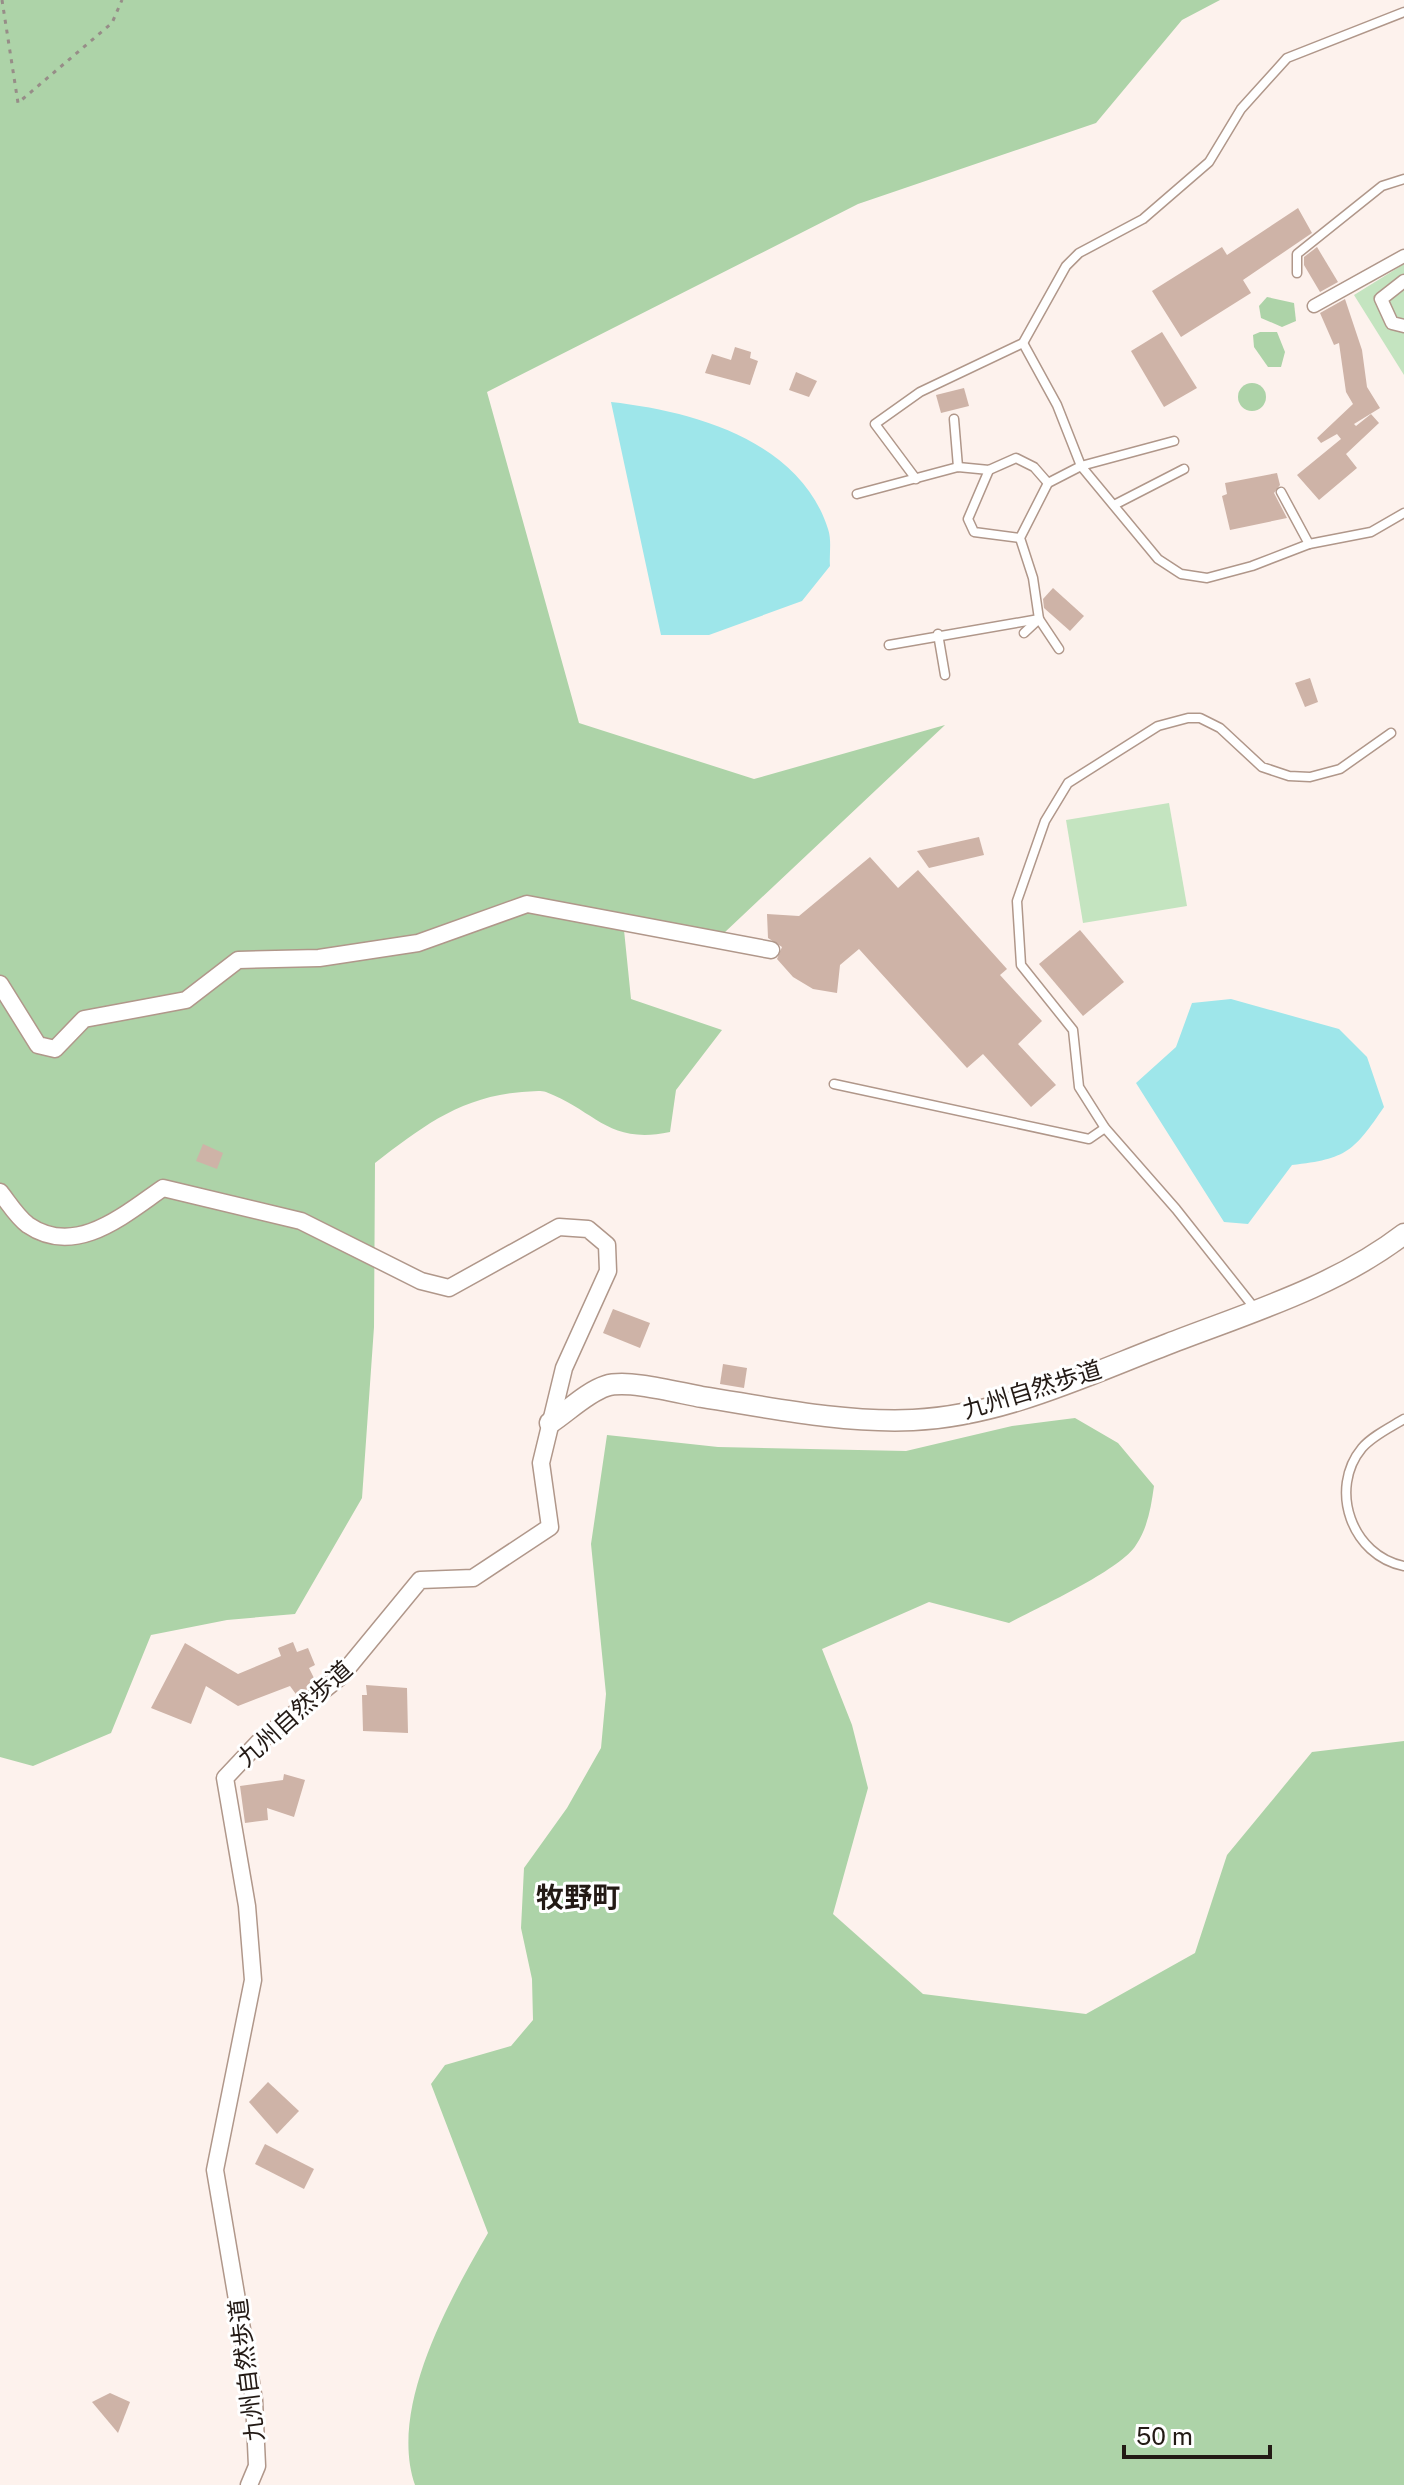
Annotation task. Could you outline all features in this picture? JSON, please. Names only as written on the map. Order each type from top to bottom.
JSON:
[{"type":"street","points":[[1314,306],[1404,256]]},
{"type":"street","points":[[1404,281],[1381,299],[1392,323],[1404,326]]},
{"type":"street","points":[[0,984],[38,1045],[55,1049],[84,1019],[186,1000],[238,960],[319,958],[418,943],[527,904],[771,950]]},
{"type":"street","points":[[0,1192],[27,1224],[45,1233],[74,1237],[106,1226],[163,1188],[301,1221],[421,1281],[449,1288],[559,1227],[588,1229],[607,1245],[608,1271],[564,1368],[550,1423]]},
{"type":"street","name":"九州自然歩道","points":[[249,2485],[257,2466],[254,2400],[215,2170],[253,1980],[247,1906],[225,1778],[258,1743],[341,1676],[420,1580],[473,1578],[550,1527],[541,1463],[550,1423],[607,1386],[642,1387],[839,1418],[916,1420],[977,1411],[1048,1390],[1256,1311],[1331,1279],[1382,1251],[1404,1234]]},
{"type":"lane","points":[[916,479],[875,424],[920,392],[1023,343],[1066,266],[1079,253],[1143,219],[1209,162],[1241,109],[1287,58],[1404,12]]},
{"type":"lane","points":[[1297,273],[1297,254],[1382,186],[1404,179]]},
{"type":"lane","points":[[1023,343],[1057,405],[1081,466],[1158,559],[1181,574],[1207,578],[1252,566],[1309,544],[1371,532],[1404,513]]},
{"type":"lane","points":[[954,419],[958,467]]},
{"type":"lane","points":[[1059,649],[1039,619],[1033,578],[1020,538],[1048,483],[1081,466],[1174,441]]},
{"type":"lane","points":[[857,494],[958,467],[989,470],[1016,458],[1034,467],[1048,483]]},
{"type":"lane","points":[[1114,505],[1184,469]]},
{"type":"lane","points":[[989,470],[968,519],[970,527],[974,532],[1020,538]]},
{"type":"lane","points":[[1281,492],[1309,544]]},
{"type":"lane","points":[[1024,633],[1039,619]]},
{"type":"lane","points":[[889,645],[938,634],[1039,619]]},
{"type":"lane","points":[[938,634],[945,675]]},
{"type":"lane","points":[[1256,1311],[1176,1209],[1105,1128],[1079,1087],[1073,1030],[1021,965],[1017,901],[1045,821],[1068,783],[1158,726],[1188,718],[1211,722],[1262,767],[1289,776],[1310,777],[1340,769],[1391,733]]},
{"type":"lane","points":[[834,1084],[1089,1139],[1105,1128]]},
{"type":"lane","points":[[1404,1419],[1363,1446],[1346,1474],[1353,1530],[1370,1552],[1404,1566]]},
{"type":"path","points":[[2,0],[18,103],[112,23],[122,0]]},
{"type":"green space","points":[[0,0],[1220,0],[1182,20],[1096,123],[858,204],[487,392],[579,723],[754,779],[945,725],[724,933],[624,930],[631,999],[722,1030],[676,1090],[670,1132],[649,1135],[617,1130],[546,1092],[522,1092],[479,1100],[461,1107],[409,1137],[375,1163],[374,1327],[362,1498],[295,1614],[227,1620],[151,1635],[111,1733],[33,1766],[0,1757]]},
{"type":"green space","points":[[1404,264],[1404,375],[1354,295]]},
{"type":"green space","points":[[1267,297],[1294,303],[1296,321],[1282,327],[1261,318],[1259,306]]},
{"type":"green space","points":[[1277,332],[1285,352],[1281,367],[1268,367],[1254,347],[1253,335]]},
{"type":"green space","points":[[1252,383],[1262,387],[1266,397],[1262,407],[1252,411],[1242,407],[1238,397],[1242,387]]},
{"type":"green space","points":[[1169,803],[1187,906],[1083,923],[1066,820]]},
{"type":"green space","points":[[1075,1418],[1118,1443],[1154,1486],[1143,1531],[1127,1555],[1097,1577],[1009,1623],[929,1602],[822,1649],[852,1725],[868,1788],[833,1914],[923,1994],[1086,2014],[1195,1953],[1227,1855],[1312,1752],[1404,1741],[1404,2485],[415,2485],[409,2455],[410,2422],[416,2389],[441,2321],[488,2233],[431,2084],[445,2065],[511,2046],[533,2020],[532,1979],[521,1928],[524,1868],[567,1808],[601,1748],[606,1694],[591,1544],[607,1435],[718,1447],[906,1451],[1012,1426]]},
{"type":"water","points":[[611,402],[675,413],[708,423],[768,452],[794,473],[814,498],[830,538],[830,566],[802,601],[709,635],[661,635]]},
{"type":"water","points":[[1231,999],[1339,1029],[1367,1057],[1384,1107],[1365,1134],[1347,1150],[1325,1160],[1292,1165],[1248,1224],[1224,1222],[1136,1083],[1176,1047],[1192,1003]]},
{"type":"building","points":[[1298,208],[1312,233],[1243,280],[1251,293],[1181,337],[1152,291],[1222,247],[1227,255]]},
{"type":"building","points":[[1317,247],[1338,282],[1320,292],[1304,265],[1304,257]]},
{"type":"building","points":[[1345,299],[1362,350],[1367,387],[1380,408],[1354,424],[1356,426],[1371,414],[1379,423],[1346,454],[1357,468],[1319,500],[1297,475],[1341,439],[1337,434],[1321,443],[1317,438],[1353,404],[1346,392],[1339,343],[1334,345],[1320,313]]},
{"type":"building","points":[[1162,332],[1197,388],[1164,407],[1131,351]]},
{"type":"building","points":[[735,347],[751,352],[750,358],[758,361],[750,385],[705,373],[712,354],[731,360]]},
{"type":"building","points":[[796,372],[817,381],[809,397],[789,390]]},
{"type":"building","points":[[964,388],[969,406],[941,413],[936,395]]},
{"type":"building","points":[[1277,473],[1280,485],[1274,493],[1287,518],[1230,530],[1222,496],[1227,494],[1225,483]]},
{"type":"building","points":[[1053,588],[1084,616],[1070,631],[1044,608],[1043,599]]},
{"type":"building","points":[[1310,678],[1318,702],[1305,707],[1295,683]]},
{"type":"building","points":[[979,837],[984,855],[929,868],[917,851]]},
{"type":"building","points":[[870,857],[898,888],[918,870],[1007,969],[1000,975],[1042,1021],[1018,1044],[1056,1085],[1031,1107],[983,1054],[967,1068],[859,949],[840,965],[837,993],[813,989],[793,977],[777,959],[782,947],[768,938],[767,914],[799,916]]},
{"type":"building","points":[[1080,930],[1124,982],[1083,1016],[1039,964]]},
{"type":"building","points":[[203,1144],[223,1153],[217,1169],[196,1161]]},
{"type":"building","points":[[613,1309],[650,1323],[640,1348],[603,1333]]},
{"type":"building","points":[[723,1364],[747,1368],[744,1388],[720,1384]]},
{"type":"building","points":[[293,1642],[297,1652],[308,1648],[315,1665],[309,1668],[316,1682],[298,1697],[290,1686],[238,1706],[206,1686],[191,1724],[151,1708],[185,1643],[238,1674],[281,1656],[278,1648]]},
{"type":"building","points":[[366,1685],[407,1688],[408,1733],[363,1731],[362,1695],[367,1695]]},
{"type":"building","points":[[284,1774],[305,1780],[294,1817],[267,1808],[268,1820],[245,1823],[240,1786],[283,1780]]},
{"type":"building","points":[[268,2082],[299,2111],[277,2134],[249,2102]]},
{"type":"building","points":[[265,2144],[314,2169],[304,2189],[255,2164]]},
{"type":"building","points":[[110,2393],[130,2402],[118,2433],[92,2402]]},
{"type":"district","name":"牧野町","points":[[578,1897]]}]
